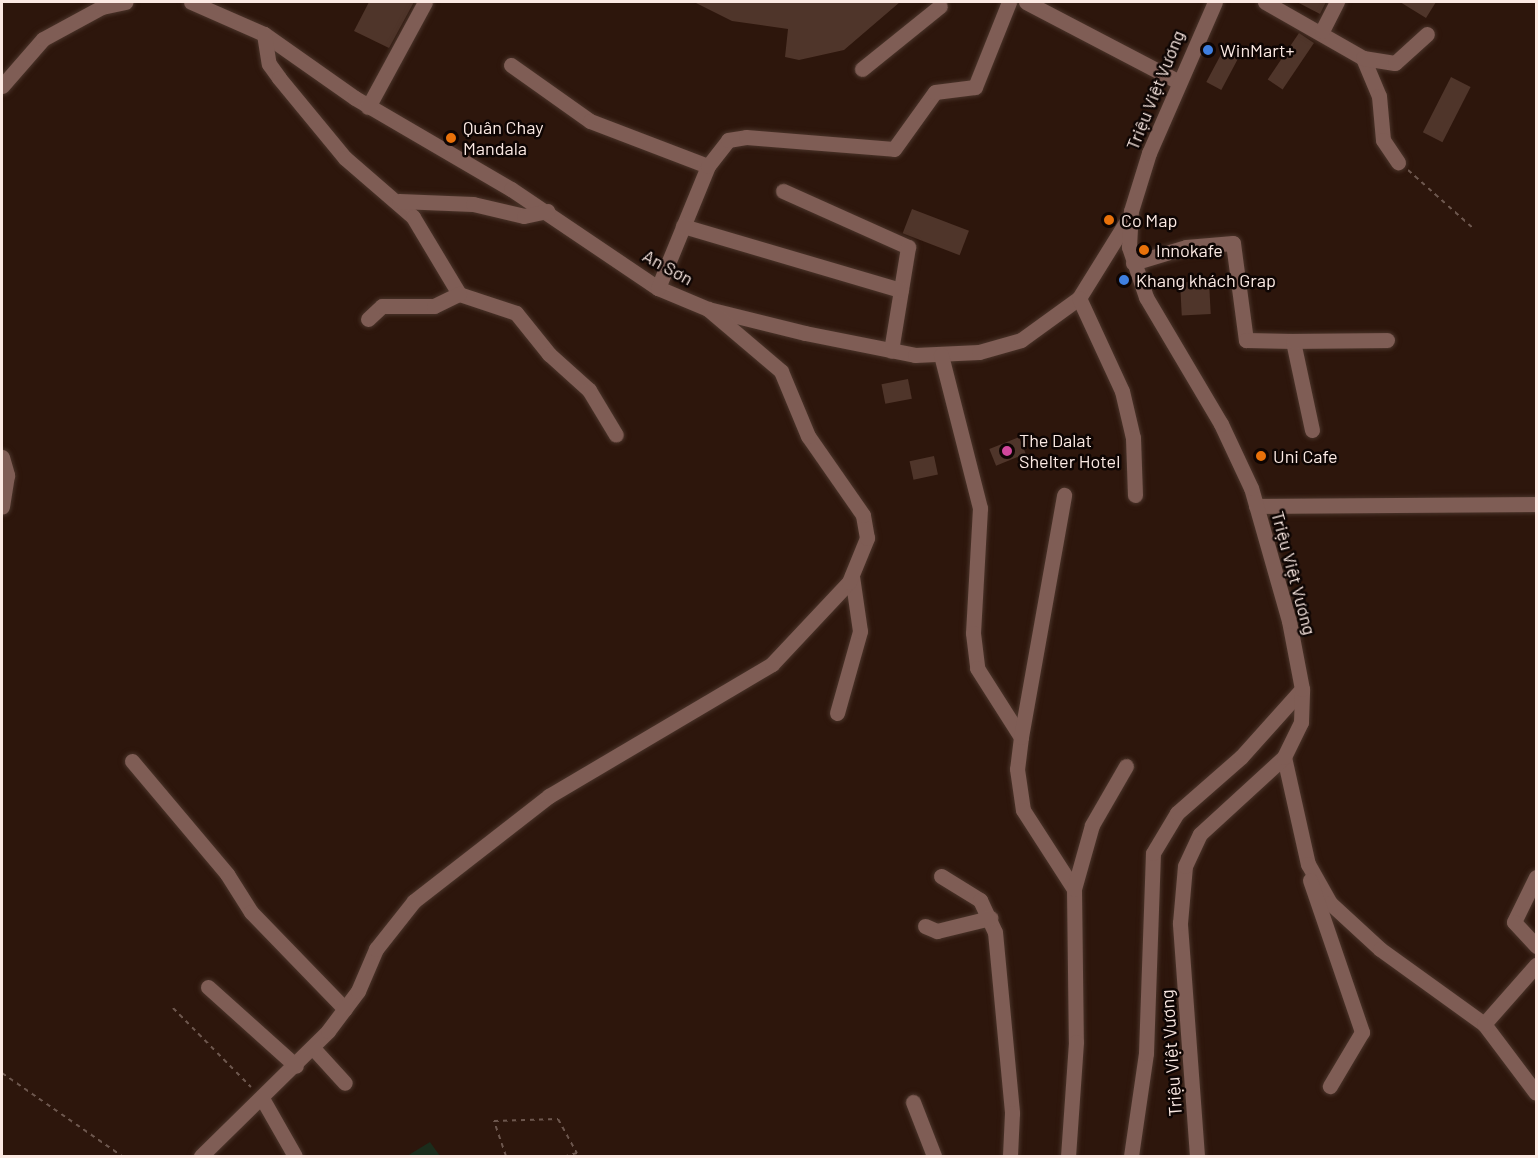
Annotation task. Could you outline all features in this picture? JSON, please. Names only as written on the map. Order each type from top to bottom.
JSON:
[{"type":"street","points":[[2,86],[43,39],[102,7],[125,2]]},
{"type":"street","name":"An Sơn","points":[[191,2],[264,34],[368,107],[547,211],[658,288],[708,309],[891,351],[941,355],[1021,340],[1079,298],[1131,211]]},
{"type":"street","points":[[368,107],[425,2]]},
{"type":"street","points":[[658,288],[708,166],[728,140],[746,137],[894,149],[935,92],[975,87],[1009,2]]},
{"type":"street","points":[[1026,2],[1177,81]]},
{"type":"street","name":"Triệu Việt Vương","points":[[1197,1156],[1181,931],[1185,867],[1211,820],[1284,757],[1302,722],[1302,689],[1289,621],[1256,506],[1221,424],[1146,297],[1133,263],[1131,211],[1177,81],[1215,2]]},
{"type":"street","points":[[1264,2],[1322,31],[1362,58],[1395,63],[1427,34]]},
{"type":"street","points":[[1322,31],[1337,2]]},
{"type":"street","points":[[862,69],[941,3]]},
{"type":"street","points":[[264,34],[269,64],[279,78],[345,158],[399,201],[427,234],[459,294],[516,313],[549,354],[589,390],[616,435]]},
{"type":"street","points":[[1362,58],[1379,96],[1383,140],[1398,162]]},
{"type":"street","points":[[511,65],[590,121],[708,166]]},
{"type":"street","points":[[783,191],[908,247],[891,351]]},
{"type":"street","points":[[399,201],[473,204],[524,216],[547,211]]},
{"type":"street","points":[[683,226],[901,291]]},
{"type":"street","points":[[1133,263],[1186,247],[1233,243],[1246,340],[1387,340]]},
{"type":"street","points":[[368,319],[382,306],[434,306],[459,294]]},
{"type":"street","points":[[1079,298],[1122,391],[1132,438],[1135,495]]},
{"type":"street","points":[[201,1156],[217,1151],[313,1048],[345,1009],[388,931],[444,875],[549,796],[772,664],[829,608],[852,576],[867,530],[854,499],[808,436],[781,371],[708,309]]},
{"type":"street","points":[[1293,341],[1312,430]]},
{"type":"street","points":[[941,355],[980,508],[973,633],[978,668],[1021,737]]},
{"type":"street","points":[[2,457],[7,475],[2,507]]},
{"type":"street","points":[[1064,495],[1017,769],[1023,810],[1074,889]]},
{"type":"street","points":[[1256,506],[1536,504]]},
{"type":"street","points":[[837,713],[860,630],[852,576]]},
{"type":"street","points":[[1131,1156],[1146,1053],[1153,853],[1177,813],[1241,757],[1302,689]]},
{"type":"street","points":[[1284,757],[1324,929],[1362,1032],[1330,1086]]},
{"type":"street","points":[[132,761],[227,874],[251,912],[345,1009]]},
{"type":"street","points":[[1068,1156],[1076,1042],[1074,889],[1092,825],[1126,766]]},
{"type":"street","points":[[1308,864],[1346,922],[1484,1024],[1536,1093]]},
{"type":"street","points":[[941,876],[973,893],[990,918],[1003,990],[1010,1156]]},
{"type":"street","points":[[1536,877],[1514,922],[1536,946]]},
{"type":"street","points":[[925,926],[937,932],[990,918]]},
{"type":"street","points":[[1484,1024],[1536,965]]},
{"type":"street","points":[[208,987],[296,1066]]},
{"type":"street","points":[[313,1048],[345,1083]]},
{"type":"street","points":[[263,1100],[295,1156]]},
{"type":"street","points":[[913,1102],[934,1156]]},
{"type":"path","points":[[1398,162],[1475,230]]},
{"type":"path","points":[[174,1008],[263,1100]]},
{"type":"path","points":[[2,1073],[122,1156]]},
{"type":"path","points":[[506,1156],[494,1121],[558,1119],[577,1153],[566,1156]]},
{"type":"green space","points":[[430,1142],[440,1156],[407,1156]]},
{"type":"building","points":[[369,2],[414,2],[389,48],[354,31]]},
{"type":"building","points":[[694,2],[900,2],[844,50],[799,60],[785,57],[788,29],[732,21]]},
{"type":"building","points":[[1297,2],[1326,2],[1320,14]]},
{"type":"building","points":[[1400,2],[1436,2],[1426,18]]},
{"type":"building","points":[[1299,33],[1314,43],[1283,89],[1268,79]]},
{"type":"building","points":[[1226,45],[1241,53],[1221,90],[1206,82]]},
{"type":"building","points":[[1451,77],[1471,87],[1442,142],[1423,132]]},
{"type":"building","points":[[912,209],[969,231],[960,255],[903,233]]},
{"type":"building","points":[[1209,281],[1211,314],[1182,315],[1180,283]]},
{"type":"building","points":[[908,379],[912,399],[885,404],[881,384]]},
{"type":"building","name":"The Dalat Shelter Hotel","points":[[1019,437],[1026,454],[996,466],[989,449]]},
{"type":"building","points":[[934,456],[938,475],[913,480],[910,461]]},
{"type":"place","name":"WinMart+","points":[[1208,50]]},
{"type":"place","name":"Quân Chay Mandala","points":[[451,138]]},
{"type":"place","name":"Co Map","points":[[1109,220]]},
{"type":"place","name":"Innokafe","points":[[1144,250]]},
{"type":"place","name":"Khang khách Grap","points":[[1124,280]]},
{"type":"place","name":"The Dalat Shelter Hotel","points":[[1007,451]]},
{"type":"place","name":"Uni Cafe","points":[[1261,456]]}]
